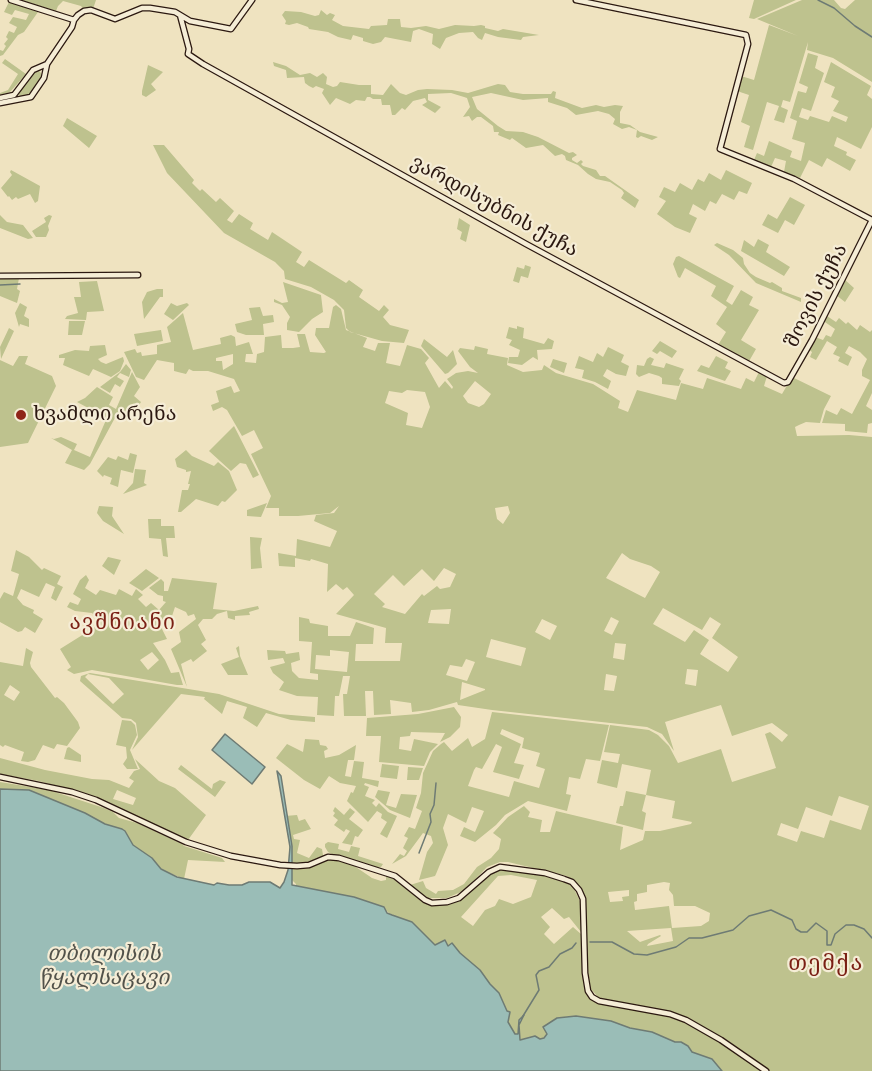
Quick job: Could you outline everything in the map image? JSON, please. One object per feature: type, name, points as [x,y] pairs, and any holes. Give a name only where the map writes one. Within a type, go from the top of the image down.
[{"type":"street","points":[[11,0],[74,20]]},
{"type":"street","points":[[0,98],[31,97],[44,78],[47,64],[78,15],[91,10],[113,19],[142,8],[177,14],[190,21],[231,29],[252,0]]},
{"type":"street","points":[[576,0],[747,35],[748,44],[720,148],[794,179],[872,220]]},
{"type":"street","name":"ვარდისუბნის ქუჩა","points":[[177,14],[189,50],[188,54],[485,221],[751,367],[786,383]]},
{"type":"street","points":[[0,104],[11,99],[33,70],[47,64]]},
{"type":"street","points":[[33,70],[43,72],[44,78]]},
{"type":"street","points":[[17,91],[18,96],[22,99]]},
{"type":"street","name":"შოვის ქუჩა","points":[[786,383],[812,340],[872,220]]},
{"type":"street","points":[[0,276],[138,275]]},
{"type":"street","points":[[0,777],[39,784],[96,800],[202,848],[247,860],[293,866],[309,865],[328,857],[339,858],[395,876],[432,903],[459,898],[489,872],[500,867],[545,873],[572,882],[583,898],[585,973],[588,991],[592,997],[599,1001],[670,1014],[686,1020],[722,1040],[766,1071]]},
{"type":"green space","points":[[21,0],[96,0],[93,9],[84,10],[81,6],[63,1],[56,11]]},
{"type":"green space","points":[[754,0],[796,0],[754,19],[749,18]]},
{"type":"green space","points":[[802,0],[834,0],[845,9],[855,0],[872,0],[872,82],[833,58],[807,50],[808,42],[790,102],[783,100],[781,107],[788,110],[784,123],[774,120],[779,106],[767,102],[753,150],[744,147],[750,126],[741,122],[749,95],[737,91],[741,76],[754,80],[769,25],[798,36],[757,19]]},
{"type":"green space","points":[[9,2],[38,12],[24,32],[18,35],[0,56],[0,50],[3,51],[6,46],[4,44],[8,39],[6,37],[9,31],[14,33],[17,27],[9,23],[13,17],[26,20],[29,14],[15,10],[12,15],[4,12]]},
{"type":"green space","points":[[321,10],[327,15],[330,13],[335,15],[332,20],[343,26],[369,29],[371,26],[387,25],[388,19],[400,19],[401,27],[426,26],[439,29],[455,25],[481,25],[498,31],[503,29],[539,35],[523,37],[521,40],[485,33],[482,40],[473,32],[459,33],[446,38],[440,49],[432,44],[433,34],[419,29],[413,31],[411,42],[385,37],[381,42],[373,44],[353,35],[351,40],[328,32],[309,29],[297,23],[285,24],[286,21],[282,15],[285,11],[315,16],[319,15]]},
{"type":"green space","points":[[808,53],[818,56],[815,68],[824,73],[811,111],[802,108],[799,117],[808,120],[810,116],[829,122],[832,116],[846,122],[848,117],[833,111],[839,101],[831,97],[835,87],[824,82],[831,62],[871,86],[867,95],[872,99],[872,127],[861,149],[837,137],[834,146],[847,152],[846,155],[856,160],[850,171],[827,158],[822,167],[809,160],[800,178],[784,172],[786,161],[775,158],[771,167],[754,160],[757,153],[764,156],[769,141],[792,151],[790,157],[801,161],[805,143],[792,139],[797,121],[790,118],[798,91],[806,93],[808,87],[799,83]]},
{"type":"green space","points":[[5,59],[26,74],[10,92],[0,95],[8,90],[18,74],[2,63]]},
{"type":"green space","points":[[273,62],[286,66],[300,75],[310,73],[317,77],[323,73],[327,77],[326,84],[333,87],[340,82],[371,85],[371,94],[383,95],[391,84],[400,93],[406,95],[427,89],[468,93],[498,84],[505,85],[510,92],[523,94],[551,94],[553,91],[556,92],[555,98],[582,108],[596,105],[623,106],[620,112],[620,123],[658,137],[652,140],[641,136],[638,138],[636,137],[637,130],[629,127],[622,129],[613,124],[615,119],[609,114],[598,111],[576,115],[567,108],[548,102],[548,98],[523,100],[491,93],[472,97],[477,109],[506,131],[523,132],[569,153],[573,152],[577,155],[572,160],[577,163],[581,160],[583,166],[596,170],[600,176],[605,176],[639,200],[635,208],[621,198],[624,193],[622,190],[610,182],[596,179],[578,165],[566,160],[562,154],[555,156],[543,145],[526,148],[512,138],[510,140],[498,135],[499,132],[494,132],[493,126],[481,117],[472,121],[469,116],[463,117],[470,107],[467,98],[451,93],[428,94],[428,100],[441,107],[435,113],[422,105],[427,102],[425,98],[413,101],[405,110],[402,108],[395,115],[392,115],[390,105],[382,105],[381,99],[370,97],[367,97],[365,101],[356,100],[350,104],[336,98],[330,105],[322,93],[324,89],[309,86],[305,83],[304,77],[287,78],[286,70],[274,66]]},
{"type":"green space","points":[[148,65],[163,72],[151,84],[156,90],[146,97],[142,95],[142,91]]},
{"type":"green space","points":[[39,71],[41,79],[30,95],[21,98],[18,93],[34,72]]},
{"type":"green space","points":[[67,118],[97,136],[89,148],[63,126]]},
{"type":"green space","points":[[153,145],[164,145],[194,180],[192,183],[200,191],[202,189],[216,202],[220,198],[234,211],[227,220],[232,223],[239,214],[253,223],[250,229],[268,240],[272,232],[302,252],[296,262],[304,267],[309,260],[346,283],[349,280],[363,290],[359,297],[379,311],[384,305],[389,310],[383,317],[390,325],[409,330],[404,343],[382,341],[350,332],[346,328],[344,310],[334,300],[311,287],[285,279],[284,271],[275,262],[224,233],[167,173]]},
{"type":"green space","points":[[11,170],[40,186],[38,201],[35,203],[30,194],[12,200],[8,197],[1,188],[12,175]]},
{"type":"green space","points":[[726,170],[752,183],[747,194],[739,191],[734,200],[722,194],[716,204],[710,201],[705,211],[693,204],[689,214],[697,218],[690,233],[675,227],[657,214],[666,201],[659,197],[664,187],[675,192],[680,183],[692,190],[698,179],[704,182],[709,173],[721,180]]},
{"type":"green space","points":[[790,197],[805,205],[794,225],[785,220],[778,233],[762,225],[768,214],[777,219]]},
{"type":"green space","points":[[0,215],[7,222],[23,225],[33,238],[28,239],[0,228]]},
{"type":"green space","points":[[52,216],[46,237],[36,237],[32,231],[46,222],[44,218]]},
{"type":"green space","points":[[459,218],[470,225],[466,242],[460,239],[462,232],[457,229]]},
{"type":"green space","points":[[758,239],[769,245],[766,252],[790,267],[784,276],[741,251],[744,240],[754,247]]},
{"type":"green space","points":[[717,243],[733,250],[743,258],[750,273],[772,282],[782,288],[782,291],[801,298],[801,302],[756,283],[729,255],[714,245]]},
{"type":"green space","points":[[679,256],[734,286],[726,301],[732,305],[741,290],[753,297],[749,305],[759,310],[741,340],[756,349],[748,363],[718,345],[726,332],[716,324],[727,307],[711,296],[716,286],[685,268],[680,278],[678,277],[673,264]]},
{"type":"green space","points":[[525,265],[531,267],[528,278],[521,276],[519,283],[513,281],[517,267],[524,269]]},
{"type":"green space","points":[[19,278],[17,289],[20,291],[17,303],[0,296],[0,279]]},
{"type":"green space","points":[[844,279],[854,288],[845,302],[836,295]]},
{"type":"green space","points":[[97,281],[104,311],[87,312],[86,320],[65,319],[67,316],[78,313],[74,297],[81,297],[79,282]]},
{"type":"green space","points":[[283,282],[321,295],[323,312],[299,332],[287,330],[290,317],[282,305],[274,302],[274,299],[282,303],[288,302]]},
{"type":"green space","points":[[163,289],[163,297],[160,297],[144,319],[142,302],[147,292]]},
{"type":"green space","points":[[20,303],[27,307],[24,316],[29,319],[29,327],[20,324],[19,327],[15,313]]},
{"type":"green space","points":[[171,303],[177,306],[187,303],[189,305],[173,320],[164,314]]},
{"type":"green space","points":[[336,305],[341,309],[346,330],[367,338],[363,347],[375,351],[378,343],[390,343],[386,363],[400,366],[407,345],[421,349],[429,358],[425,363],[439,388],[445,381],[452,389],[447,379],[456,373],[468,371],[478,373],[470,367],[458,351],[460,348],[474,350],[475,346],[488,349],[487,354],[508,358],[507,365],[523,372],[542,370],[544,365],[556,373],[593,384],[620,401],[618,408],[628,412],[637,390],[676,400],[681,383],[703,389],[707,378],[741,389],[746,378],[754,382],[759,372],[767,376],[764,386],[782,394],[792,377],[831,396],[820,423],[806,422],[795,427],[797,436],[872,437],[872,1071],[769,1071],[727,1040],[687,1017],[599,998],[588,982],[585,907],[573,881],[567,876],[500,862],[487,867],[465,890],[447,898],[427,898],[410,885],[423,881],[426,888],[436,894],[438,891],[453,890],[464,884],[477,867],[491,858],[499,849],[501,839],[493,833],[508,817],[524,806],[530,812],[528,817],[542,820],[540,832],[550,832],[556,811],[623,827],[620,850],[643,840],[645,831],[660,831],[691,824],[692,822],[672,818],[675,801],[646,795],[651,770],[622,764],[617,788],[597,783],[602,760],[618,763],[620,754],[604,752],[610,725],[649,730],[658,735],[669,746],[678,763],[721,749],[732,782],[776,768],[765,734],[770,732],[782,742],[788,735],[772,723],[732,736],[721,705],[665,722],[674,751],[662,734],[647,727],[492,710],[458,705],[457,702],[412,712],[411,703],[390,700],[391,714],[374,715],[373,691],[365,691],[366,716],[344,716],[343,694],[347,694],[350,676],[343,676],[339,696],[335,696],[334,716],[317,715],[318,697],[297,696],[279,690],[284,682],[273,673],[270,667],[285,663],[283,658],[268,660],[267,650],[285,651],[286,654],[299,652],[300,660],[291,663],[292,671],[299,678],[318,680],[318,674],[310,673],[312,642],[299,641],[299,617],[309,619],[310,623],[328,626],[328,636],[350,636],[356,622],[374,628],[373,644],[356,644],[355,661],[400,661],[402,643],[385,643],[386,628],[336,614],[354,595],[347,587],[343,590],[336,584],[327,592],[328,564],[311,559],[310,561],[295,558],[295,567],[279,566],[278,553],[296,556],[297,539],[330,547],[337,531],[314,521],[316,515],[334,513],[339,506],[330,513],[298,516],[279,516],[279,508],[266,508],[271,496],[251,454],[263,448],[254,430],[242,436],[227,410],[222,407],[213,411],[211,405],[219,402],[216,391],[231,386],[234,393],[240,391],[234,379],[208,371],[189,369],[186,374],[174,371],[174,363],[157,360],[144,380],[136,377],[124,352],[135,349],[137,353],[141,352],[142,356],[157,354],[157,345],[171,342],[167,327],[183,313],[193,350],[221,344],[220,338],[231,335],[235,337],[236,346],[249,342],[253,354],[246,354],[245,362],[256,363],[257,354],[264,352],[265,337],[281,335],[282,348],[293,348],[300,347],[297,334],[305,334],[310,352],[324,353],[326,352],[315,335],[316,328],[329,328],[333,307]],"holes":[[[233,354],[233,364],[223,370],[222,361],[216,361],[216,358]],[[475,381],[491,394],[479,407],[468,403],[463,396]],[[407,390],[425,392],[430,407],[422,428],[406,425],[408,413],[385,403],[389,391],[402,393]],[[508,506],[510,513],[503,524],[497,519],[495,508]],[[622,553],[660,572],[645,598],[606,578]],[[444,568],[456,574],[450,587],[440,589],[437,586],[424,596],[422,594],[405,614],[382,607],[385,604],[374,594],[393,575],[404,586],[422,569],[434,581]],[[663,608],[702,630],[710,617],[721,624],[712,638],[738,657],[728,672],[700,654],[709,640],[694,630],[685,642],[653,624]],[[451,609],[449,624],[428,623],[431,610]],[[611,617],[619,621],[612,635],[604,631]],[[542,619],[557,626],[550,640],[535,632]],[[491,639],[526,648],[521,666],[486,657]],[[615,643],[626,644],[624,660],[613,658]],[[330,650],[349,652],[347,672],[315,669],[316,655],[330,656]],[[466,659],[475,662],[467,681],[446,675],[450,665],[462,667]],[[687,669],[698,670],[696,686],[685,684]],[[606,674],[617,676],[614,691],[604,690]],[[462,682],[485,690],[460,700]],[[839,796],[869,806],[861,830],[830,820],[824,838],[801,831],[797,842],[777,835],[781,823],[798,829],[806,807],[832,816]],[[670,883],[669,890],[673,895],[674,906],[695,906],[710,913],[709,921],[701,926],[672,928],[669,906],[635,910],[634,902],[637,901],[637,894],[647,892],[647,885]],[[629,890],[629,896],[622,897],[623,901],[610,902],[608,892]],[[671,928],[673,941],[647,946],[661,936],[640,942],[627,931]]]},
{"type":"green space","points":[[260,307],[263,316],[273,315],[274,322],[263,324],[264,335],[246,335],[237,332],[235,324],[252,320],[249,308]]},
{"type":"green space","points":[[826,313],[836,322],[839,318],[857,330],[860,325],[870,332],[872,330],[872,393],[866,406],[872,410],[872,423],[868,424],[867,433],[845,431],[845,424],[822,423],[826,410],[837,415],[841,408],[852,414],[870,380],[862,376],[867,359],[849,346],[845,353],[852,357],[848,366],[838,361],[840,357],[833,354],[837,347],[827,341],[816,360],[810,357],[812,352],[808,349],[815,337],[823,340],[826,335],[831,337],[835,329],[822,320]]},
{"type":"green space","points":[[69,321],[85,321],[82,335],[68,335]]},
{"type":"green space","points":[[517,326],[524,328],[523,338],[544,344],[548,338],[554,341],[552,349],[537,350],[538,360],[533,357],[522,365],[508,363],[509,357],[518,357],[520,350],[509,345],[512,340],[506,338],[509,327],[517,329]]},
{"type":"green space","points":[[9,328],[14,331],[1,359],[0,347]]},
{"type":"green space","points":[[161,330],[163,341],[137,346],[134,334]]},
{"type":"green space","points":[[424,339],[447,357],[453,350],[457,364],[448,373],[445,374],[421,346]]},
{"type":"green space","points":[[660,341],[677,351],[672,358],[660,351],[657,354],[652,351]]},
{"type":"green space","points":[[105,345],[107,355],[98,359],[101,362],[106,364],[123,357],[124,361],[120,371],[111,377],[93,369],[89,376],[63,365],[65,358],[59,358],[59,355],[75,350],[89,351],[90,346]]},
{"type":"green space","points":[[608,347],[624,355],[621,362],[629,366],[626,376],[607,369],[603,376],[611,381],[608,389],[582,378],[584,370],[575,368],[579,356],[593,362],[597,353],[603,357]]},
{"type":"green space","name":"ხვამლი არენა","points":[[19,356],[28,356],[25,364],[52,376],[56,386],[28,443],[0,447],[0,360],[13,366]]},
{"type":"green space","points":[[716,356],[728,362],[725,368],[731,371],[725,381],[697,371],[701,365],[709,368]]},
{"type":"green space","points":[[650,357],[654,359],[651,365],[664,368],[666,363],[684,369],[679,379],[681,381],[679,386],[662,384],[662,378],[649,373],[639,377],[636,374],[637,365],[644,366]]},
{"type":"green space","points":[[553,359],[567,363],[564,373],[550,367]]},
{"type":"green space","points":[[126,364],[131,370],[129,377],[120,373],[117,377],[124,381],[120,387],[115,384],[110,393],[100,387],[120,372]]},
{"type":"green space","points":[[132,372],[140,387],[134,396],[141,402],[131,418],[117,414],[90,464],[84,470],[65,463],[72,450],[51,438],[61,437],[77,444],[74,450],[90,457],[106,420],[77,402],[97,387],[113,397],[109,405],[116,409]]},
{"type":"green space","points":[[234,426],[259,475],[253,478],[246,464],[240,463],[231,471],[209,451]]},
{"type":"green space","points":[[186,450],[192,456],[214,466],[218,462],[229,471],[237,490],[225,502],[222,501],[218,506],[196,499],[178,512],[182,490],[188,490],[190,484],[188,484],[191,471],[186,472],[177,467],[175,459]]},
{"type":"green space","points":[[130,453],[137,455],[133,473],[121,470],[118,487],[110,484],[112,478],[104,475],[103,477],[97,471],[108,457],[116,460],[118,456],[128,460]]},
{"type":"green space","points":[[135,469],[146,470],[144,483],[147,485],[123,494],[133,483]]},
{"type":"green space","points":[[267,503],[261,517],[247,516],[247,510]]},
{"type":"green space","points":[[99,506],[113,507],[112,516],[124,534],[103,521],[97,513]]},
{"type":"green space","points":[[148,519],[161,519],[161,526],[174,526],[175,538],[166,538],[168,557],[163,556],[161,539],[149,538]]},
{"type":"green space","points":[[250,537],[262,538],[260,548],[262,568],[251,569]]},
{"type":"green space","points":[[16,550],[29,557],[42,570],[44,568],[61,576],[57,584],[63,587],[56,601],[51,598],[55,587],[46,583],[39,597],[21,589],[17,598],[43,619],[35,633],[25,627],[18,632],[0,622],[0,599],[4,592],[13,596],[19,574],[11,571]]},
{"type":"green space","points":[[108,557],[121,560],[114,575],[102,566]]},
{"type":"green space","points":[[146,569],[159,578],[142,591],[129,583]]},
{"type":"green space","points":[[86,575],[89,580],[85,588],[96,595],[100,590],[116,595],[119,589],[132,596],[136,589],[143,595],[138,599],[146,607],[151,603],[159,610],[166,602],[163,601],[163,596],[149,588],[161,579],[164,582],[164,591],[168,591],[172,578],[217,583],[213,609],[234,611],[258,606],[259,609],[249,612],[250,615],[235,616],[235,620],[228,618],[227,611],[217,614],[212,619],[203,619],[198,625],[206,640],[201,644],[207,651],[193,662],[191,659],[181,664],[187,687],[171,649],[181,642],[179,632],[196,619],[194,614],[188,616],[186,612],[175,607],[171,619],[160,625],[167,639],[153,643],[171,673],[179,672],[183,685],[92,670],[74,674],[67,670],[71,667],[60,649],[100,624],[92,613],[75,611],[67,607],[70,602],[78,605],[81,599],[73,594],[80,580]],"holes":[[[152,652],[159,660],[148,670],[140,660]]]},
{"type":"green space","points":[[239,646],[240,656],[248,675],[228,675],[221,664],[239,657],[236,648]]},
{"type":"green space","points":[[26,648],[33,652],[31,667],[55,698],[57,697],[64,703],[80,728],[67,746],[57,744],[54,749],[43,745],[35,760],[28,762],[21,761],[24,752],[0,745],[0,662],[23,666]],"holes":[[[10,685],[20,692],[14,701],[4,695]]]},
{"type":"green space","points":[[90,673],[219,694],[279,714],[315,717],[315,722],[291,720],[266,713],[257,727],[243,718],[247,707],[227,701],[222,714],[204,699],[205,697],[181,694],[132,750],[138,737],[136,723],[131,719],[122,718],[80,681],[81,676]],"holes":[[[88,674],[109,678],[124,694],[113,704],[85,677]]]},
{"type":"green space","points":[[454,707],[461,717],[460,727],[450,737],[440,742],[445,733],[411,732],[410,736],[400,737],[399,749],[411,751],[414,739],[438,744],[430,752],[424,766],[379,762],[381,736],[366,736],[367,718],[418,714]]},
{"type":"green space","points":[[492,712],[609,725],[600,761],[586,759],[580,779],[569,777],[566,794],[571,795],[567,811],[528,801],[505,815],[475,842],[460,836],[464,827],[475,832],[484,811],[472,807],[466,823],[448,814],[443,828],[448,845],[435,876],[419,880],[427,852],[433,843],[431,836],[423,833],[406,856],[392,864],[400,854],[404,856],[407,851],[403,848],[408,838],[404,836],[409,827],[415,829],[422,811],[416,808],[421,793],[423,773],[433,751],[444,742],[452,751],[468,738],[472,747],[485,739]],"holes":[[[502,729],[524,738],[522,748],[540,753],[536,766],[545,769],[539,788],[514,781],[509,797],[468,786],[474,770],[476,767],[482,769],[496,744],[502,747],[493,772],[519,779],[524,765],[514,763],[521,744],[500,734]]]},
{"type":"green space","points":[[122,720],[131,721],[135,725],[137,735],[130,750],[138,769],[127,769],[123,764],[127,758],[126,747],[116,745]]},
{"type":"green space","points":[[305,739],[319,740],[320,745],[326,746],[328,749],[324,751],[325,758],[339,755],[356,745],[354,760],[348,760],[345,776],[351,777],[354,761],[364,762],[362,778],[379,781],[378,787],[365,783],[364,785],[369,787],[365,796],[375,800],[372,803],[376,807],[379,803],[388,812],[397,816],[387,838],[380,834],[387,822],[381,818],[382,814],[377,811],[368,822],[347,801],[356,786],[340,783],[329,776],[320,789],[304,780],[276,758],[287,744],[303,752]]},
{"type":"green space","points":[[69,747],[81,755],[81,762],[64,759]]},
{"type":"green space","points":[[0,758],[45,770],[109,780],[129,788],[134,781],[129,778],[134,771],[140,769],[135,759],[159,781],[175,788],[206,815],[188,840],[95,797],[39,781],[0,774]],"holes":[[[117,790],[136,798],[133,805],[113,799]]]},
{"type":"green space","points":[[382,764],[399,766],[397,779],[380,777]]},
{"type":"green space","points":[[181,765],[212,789],[213,784],[220,780],[226,782],[215,797],[178,769]]},
{"type":"green space","points":[[408,767],[423,768],[419,780],[407,780]]},
{"type":"green space","points":[[0,782],[49,790],[104,808],[119,818],[137,823],[184,846],[222,858],[225,862],[188,860],[184,879],[170,873],[160,875],[152,858],[133,845],[122,829],[107,827],[29,790],[0,791]]},
{"type":"green space","points":[[378,790],[390,792],[386,805],[396,808],[401,794],[417,795],[410,818],[390,810],[375,797]]},
{"type":"green space","points":[[626,791],[646,795],[642,811],[646,813],[643,830],[616,823]]},
{"type":"green space","points":[[335,807],[344,815],[350,808],[355,812],[349,819],[363,830],[358,837],[355,836],[352,845],[342,843],[350,831],[346,829],[344,832],[334,825],[338,820],[333,816]]},
{"type":"green space","points":[[297,815],[299,821],[305,819],[311,829],[293,835],[294,839],[300,840],[297,853],[309,858],[317,847],[322,849],[323,855],[304,865],[289,864],[289,842],[285,816]]},
{"type":"green space","points":[[328,842],[339,844],[338,849],[349,852],[351,846],[360,848],[358,856],[383,864],[381,867],[373,868],[336,856],[328,852],[325,847]]},
{"type":"green space","points":[[334,859],[350,863],[372,878],[381,881],[386,880],[386,874],[429,903],[457,900],[466,896],[492,871],[505,868],[554,876],[564,880],[573,887],[582,905],[581,932],[569,917],[564,919],[552,908],[541,917],[550,927],[544,934],[554,944],[573,927],[582,935],[584,981],[596,1002],[659,1014],[686,1022],[721,1041],[763,1071],[717,1071],[703,1056],[692,1052],[681,1042],[675,1043],[652,1032],[630,1028],[611,1021],[576,1016],[565,1017],[554,1027],[533,1056],[392,915],[381,907],[354,897],[296,886],[291,879],[291,869],[304,868]],"holes":[[[511,875],[537,880],[531,897],[513,904],[499,899],[495,906],[485,910],[473,926],[461,917],[498,876]]]},
{"type":"water","points":[[225,734],[265,767],[252,784],[212,750]]},
{"type":"water","name":"თბილისის წყალსაცავი","points":[[277,771],[281,776],[292,846],[292,885],[354,897],[384,907],[387,913],[412,922],[435,945],[445,940],[448,946],[452,943],[480,970],[499,993],[507,1011],[510,1012],[508,1022],[515,1034],[518,1034],[519,1020],[524,1015],[519,1025],[520,1040],[535,1036],[540,1039],[544,1038],[547,1034],[543,1027],[557,1018],[576,1016],[611,1021],[681,1042],[692,1052],[712,1059],[722,1071],[0,1071],[0,789],[29,790],[85,813],[105,824],[122,829],[133,845],[152,858],[161,869],[177,877],[214,885],[217,883],[242,885],[249,882],[270,882],[280,888],[288,870],[290,847]]},
{"type":"waterway","points":[[818,0],[834,8],[872,37]]},
{"type":"waterway","points":[[0,285],[20,284]]},
{"type":"waterway","points":[[419,853],[431,822],[430,814],[434,805],[436,783]]},
{"type":"waterway","points":[[590,942],[612,942],[634,954],[647,955],[676,947],[689,938],[702,938],[733,930],[749,916],[771,910],[792,920],[796,929],[801,932],[807,932],[816,923],[827,931],[827,945],[831,945],[835,934],[846,925],[864,929],[872,938]]},
{"type":"waterway","points":[[523,1016],[539,990],[536,975],[539,971],[549,967],[560,954],[572,948],[576,943]]},
{"type":"place","name":"ხვამლი არენა","points":[[21,415]]},
{"type":"district","name":"ავშნიანი","points":[[123,624]]},
{"type":"district","name":"თემქა","points":[[826,965]]}]
